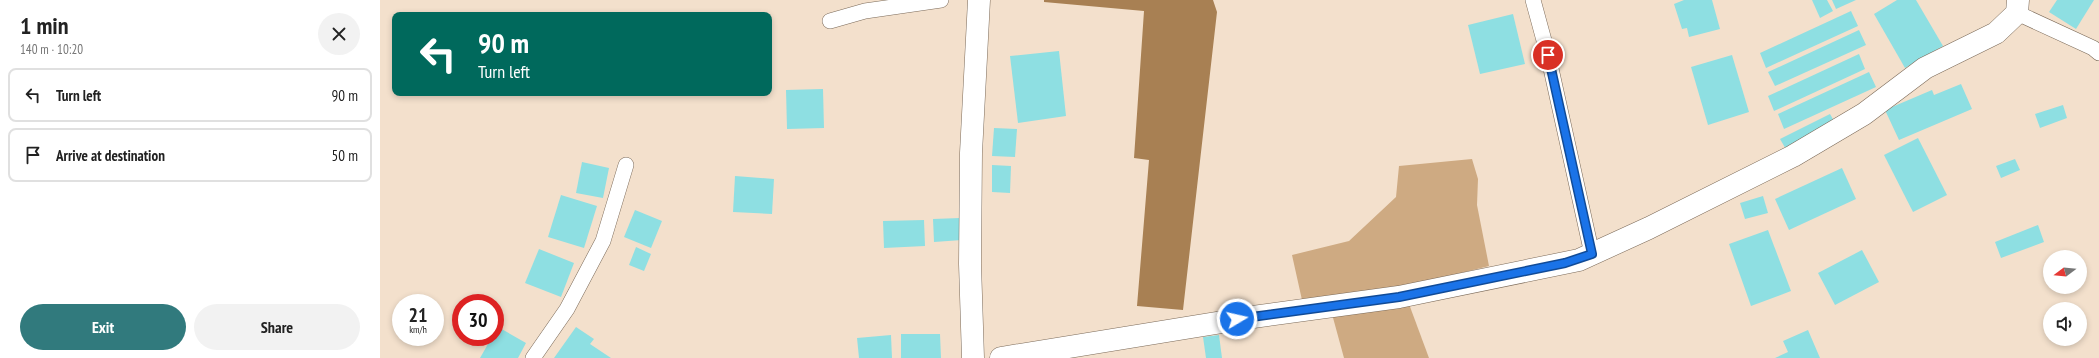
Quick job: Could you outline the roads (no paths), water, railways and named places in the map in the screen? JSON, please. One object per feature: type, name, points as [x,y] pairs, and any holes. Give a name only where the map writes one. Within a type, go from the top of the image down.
[{"type":"street","points":[[973,358],[970,264],[971,153],[979,0]]},
{"type":"street","points":[[1002,358],[1253,317],[1399,297],[1565,263],[1592,254],[1649,228],[1793,156],[1864,114],[1925,68],[1996,33],[2018,7]]},
{"type":"lane","points":[[830,21],[865,11],[941,0]]},
{"type":"lane","points":[[1533,0],[1548,55],[1592,254]]},
{"type":"lane","points":[[2018,7],[2093,48],[2099,53]]},
{"type":"lane","points":[[533,358],[567,309],[603,240],[626,165]]}]
